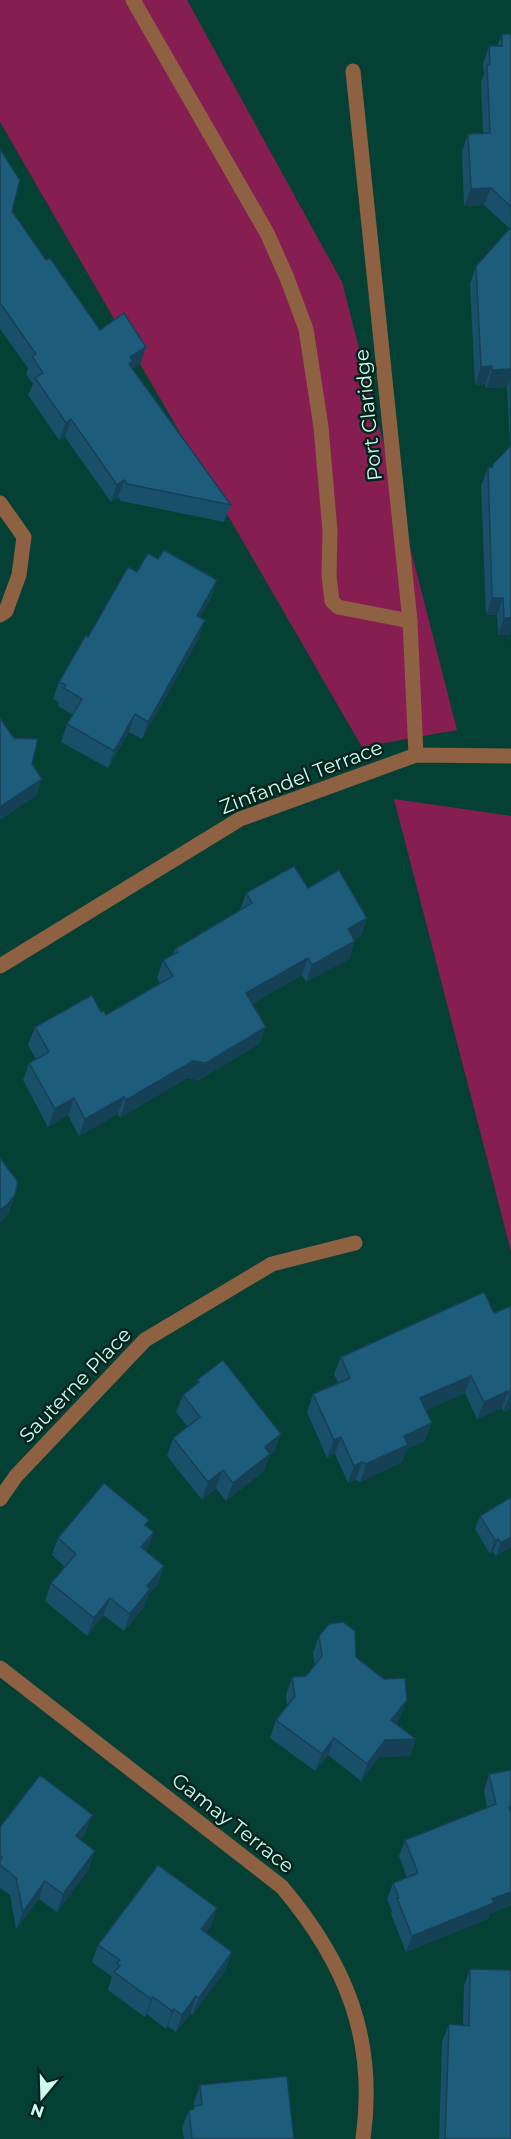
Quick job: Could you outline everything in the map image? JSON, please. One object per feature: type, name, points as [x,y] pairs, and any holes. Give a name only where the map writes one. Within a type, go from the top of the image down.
[{"type":"street","points":[[133,0],[267,233],[306,329],[321,427],[330,531],[329,576],[332,601],[338,607],[410,621]]},
{"type":"street","name":"Port Claridge","points":[[353,71],[410,621],[416,756]]},
{"type":"street","points":[[0,503],[24,537],[19,574],[6,611],[0,615]]},
{"type":"street","name":"Zinfandel Terrace","points":[[0,966],[240,819],[416,756],[511,756]]},
{"type":"street","name":"Sauterne Place","points":[[0,1499],[16,1476],[145,1340],[272,1264],[355,1243]]},
{"type":"street","name":"Gamay Terrace","points":[[0,1668],[282,1887],[307,1916],[344,1982],[356,2017],[364,2055],[367,2096],[363,2139]]},
{"type":"shaded area","points":[[0,0],[187,0],[342,282],[457,730],[362,747],[0,122]]},
{"type":"shaded area","points":[[394,799],[511,816],[511,1251]]},
{"type":"building","points":[[502,34],[511,34],[511,207],[491,188],[471,189],[468,134],[490,133],[487,64],[490,65],[489,46],[502,46]]},
{"type":"building","points":[[0,149],[20,180],[12,211],[46,260],[50,258],[100,330],[124,313],[146,347],[130,357],[133,361],[129,364],[231,505],[127,484],[124,480],[117,485],[71,419],[66,423],[35,378],[43,373],[32,356],[36,354],[0,303]]},
{"type":"building","points":[[511,227],[511,369],[492,370],[492,366],[481,367],[476,266]]},
{"type":"building","points":[[511,445],[511,618],[504,618],[503,598],[492,598],[488,468],[493,467],[493,464]]},
{"type":"building","points":[[164,550],[217,580],[197,616],[205,620],[148,722],[135,714],[114,751],[67,724],[82,699],[64,688],[66,685],[59,682],[128,567],[137,572],[148,553],[158,559]]},
{"type":"building","points":[[0,718],[14,738],[38,739],[32,764],[42,779],[0,807]]},
{"type":"building","points":[[294,866],[308,888],[339,870],[367,918],[348,929],[355,941],[312,965],[308,958],[246,993],[266,1027],[206,1063],[193,1061],[126,1100],[124,1097],[85,1119],[74,1098],[55,1109],[29,1063],[49,1052],[35,1027],[92,995],[101,1012],[104,1011],[106,1015],[173,976],[163,960],[178,952],[175,949],[252,903],[246,893]]},
{"type":"building","points":[[0,1158],[18,1182],[15,1195],[0,1210]]},
{"type":"building","points":[[484,1292],[494,1313],[511,1306],[511,1395],[508,1391],[484,1402],[471,1376],[420,1398],[432,1423],[404,1436],[408,1445],[366,1464],[362,1462],[354,1466],[341,1437],[334,1440],[313,1394],[350,1378],[341,1357]]},
{"type":"building","points":[[223,1360],[281,1434],[265,1447],[270,1454],[233,1483],[223,1470],[208,1482],[173,1438],[200,1417],[183,1395],[199,1382],[197,1380]]},
{"type":"building","points":[[104,1483],[149,1520],[145,1525],[154,1532],[141,1547],[164,1566],[147,1586],[150,1589],[130,1614],[110,1598],[94,1618],[51,1583],[76,1554],[58,1538]]},
{"type":"building","points":[[511,1497],[511,1537],[501,1543],[498,1539],[495,1540],[480,1516]]},
{"type":"building","points":[[343,1622],[355,1631],[356,1657],[384,1679],[405,1678],[407,1700],[391,1720],[416,1739],[385,1740],[367,1764],[334,1738],[322,1754],[276,1720],[295,1696],[292,1677],[306,1676],[322,1656],[319,1636],[329,1624]]},
{"type":"building","points":[[511,1770],[511,1807],[509,1807],[511,1813],[511,1892],[492,1899],[494,1903],[412,1936],[393,1883],[418,1873],[405,1840],[496,1804],[489,1774]]},
{"type":"building","points":[[40,1775],[93,1815],[76,1836],[95,1851],[63,1894],[45,1881],[23,1912],[16,1878],[0,1865],[2,1857],[0,1855],[0,1827]]},
{"type":"building","points":[[158,1865],[217,1908],[201,1929],[232,1952],[199,1998],[196,1996],[182,2015],[174,2009],[172,2011],[153,1997],[151,1999],[114,1972],[120,1966],[117,1963],[120,1960],[98,1945]]},
{"type":"building","points":[[470,1969],[511,1970],[511,2139],[445,2139],[449,2024],[469,2026]]},
{"type":"building","points":[[287,2076],[294,2139],[192,2139],[189,2110],[194,2109],[194,2106],[202,2105],[200,2085]]}]
